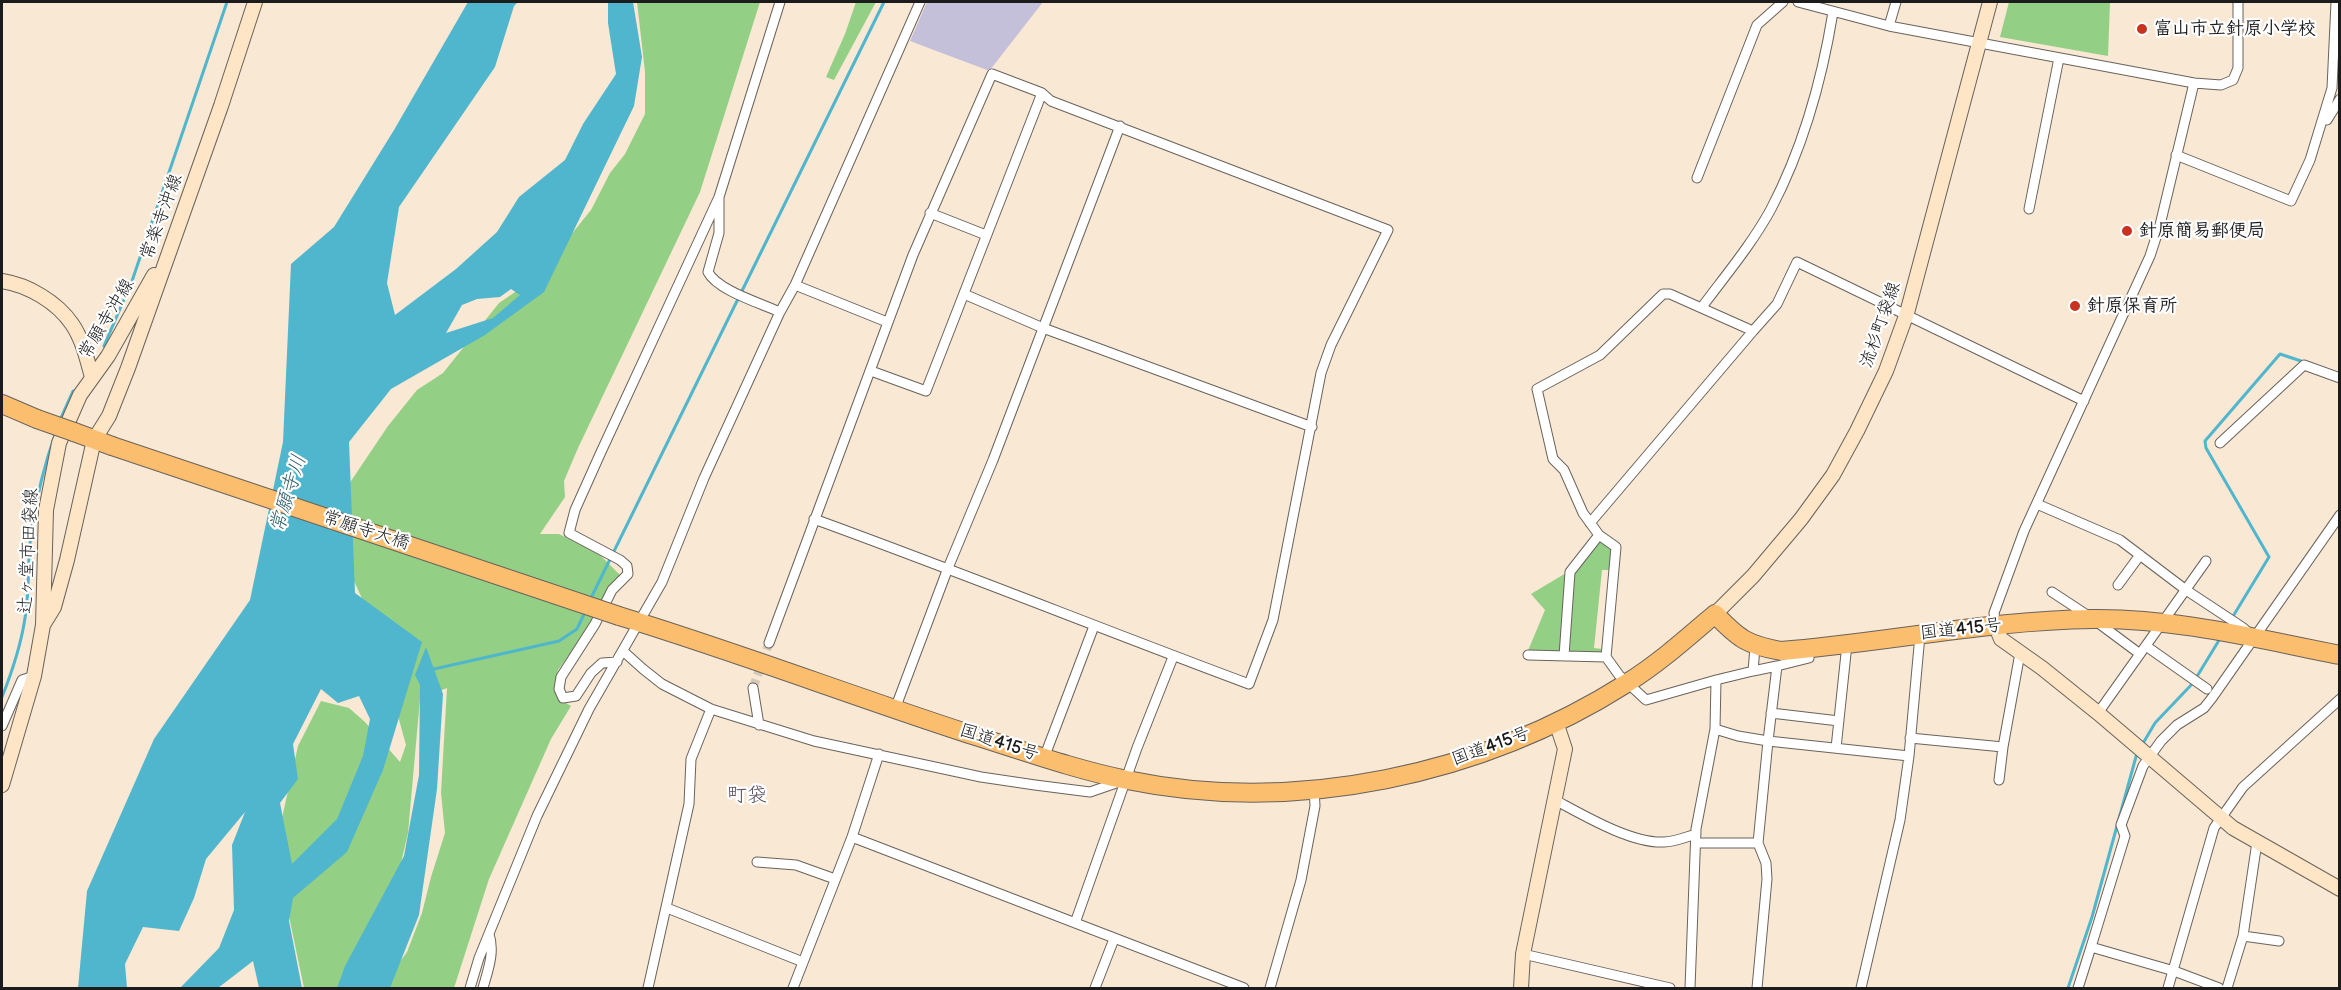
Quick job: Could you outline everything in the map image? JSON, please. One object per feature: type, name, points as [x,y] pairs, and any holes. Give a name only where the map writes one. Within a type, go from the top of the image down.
[{"type":"highway","points":[[2,404],[94,440]]},
{"type":"highway","name":"常願寺大橋","points":[[94,440],[619,616]]},
{"type":"highway","name":"国道415号","points":[[619,616],[1044,758],[1126,780],[1176,788],[1237,792],[1314,789],[1385,780],[1456,762],[1514,741],[1556,722],[1628,682],[1669,653],[1715,614],[1737,636],[1755,647],[1781,651],[1996,627],[2093,619],[2162,622],[2340,655]]},
{"type":"main road","name":"常楽寺沖線","points":[[94,440],[109,416],[124,378],[221,106],[255,2]]},
{"type":"main road","name":"流杉町袋線","points":[[1715,614],[1753,576],[1833,475],[1886,371],[1907,314],[1990,2]]},
{"type":"main road","name":"常願寺沖線","points":[[92,377],[108,356],[170,247]]},
{"type":"main road","points":[[2,281],[29,289],[62,313],[72,324],[80,339],[92,377]]},
{"type":"main road","name":"辻ヶ堂市田袋線","points":[[2,785],[34,676],[43,625],[46,510],[52,473],[59,443],[68,419],[80,394],[92,377]]},
{"type":"main road","name":"辻ヶ堂市田袋線","points":[[43,625],[54,607],[80,511],[87,466],[94,440]]},
{"type":"main road","points":[[1996,627],[2001,639],[2042,668],[2098,713],[2233,828],[2340,889]]},
{"type":"main road","points":[[1521,988],[1523,954],[1565,749],[1556,722]]},
{"type":"street","points":[[617,662],[602,663],[591,673],[576,696],[563,698],[559,690],[561,677],[595,624],[612,590],[628,574],[627,566],[620,560],[569,533],[575,510],[719,197],[780,2]]},
{"type":"street","points":[[470,988],[489,934],[537,816],[589,709],[662,582],[704,478],[780,312],[795,285],[920,2]]},
{"type":"street","points":[[1697,178],[1757,25],[1783,2]]},
{"type":"street","points":[[1798,2],[1889,26],[2194,83],[2221,85],[2233,80],[2238,68],[2238,2]]},
{"type":"street","points":[[1889,26],[1896,2]]},
{"type":"street","points":[[2176,155],[2291,201],[2323,123],[2332,88],[2336,2]]},
{"type":"street","points":[[1702,308],[1771,209],[1813,106],[1824,65],[1833,12]]},
{"type":"street","points":[[2029,209],[2059,58]]},
{"type":"street","points":[[769,643],[814,519],[871,371],[887,322],[930,213],[992,74],[1042,93],[1052,101],[1388,230],[1331,345],[1321,373],[1273,620],[1250,684],[1173,657],[948,568],[814,519]]},
{"type":"street","points":[[1996,627],[1994,613],[1999,598],[2037,504],[2151,256],[2194,83]]},
{"type":"street","points":[[871,371],[926,391],[1042,93]]},
{"type":"street","points":[[2323,123],[2330,117],[2340,99]]},
{"type":"street","points":[[895,709],[1120,126]]},
{"type":"street","points":[[719,197],[719,233],[708,272],[712,279],[732,291],[780,312]]},
{"type":"street","points":[[930,213],[986,235]]},
{"type":"street","points":[[1590,524],[1777,304],[1797,262],[2084,400]]},
{"type":"street","points":[[795,285],[887,322]]},
{"type":"street","points":[[964,294],[1043,328],[1312,427]]},
{"type":"street","points":[[1753,331],[1670,294],[1663,294],[1600,355],[1537,389],[1553,459],[1564,470],[1582,513],[1599,535],[1616,547],[1606,657],[1619,675],[1646,700],[1753,670],[1809,658],[1809,649]]},
{"type":"street","points":[[2220,443],[2304,365],[2340,378]]},
{"type":"street","points":[[2037,504],[2120,540],[2186,590],[2242,627],[2253,638]]},
{"type":"street","points":[[2078,988],[2125,836],[2121,825],[2143,766],[2161,741],[2177,725],[2204,708],[2340,515]]},
{"type":"street","points":[[1564,656],[1570,572],[1599,535]]},
{"type":"street","points":[[2118,585],[2140,555]]},
{"type":"street","points":[[2098,713],[2206,561]]},
{"type":"street","points":[[2052,592],[2207,689]]},
{"type":"street","points":[[1044,758],[1094,626]]},
{"type":"street","points":[[1861,988],[1900,820],[1909,756],[1920,635]]},
{"type":"street","points":[[1836,748],[1847,644]]},
{"type":"street","points":[[1753,670],[1755,647]]},
{"type":"street","points":[[623,651],[662,684],[711,709],[814,741],[981,777],[1090,792],[1126,780]]},
{"type":"street","points":[[1999,780],[2002,747],[2020,653]]},
{"type":"street","points":[[1528,655],[1606,657]]},
{"type":"street","points":[[1075,923],[1173,657]]},
{"type":"street","points":[[1756,988],[1767,879],[1766,863],[1758,843],[1777,666]]},
{"type":"street","points":[[2,726],[22,680],[34,676]]},
{"type":"street","points":[[1690,988],[1696,839],[1715,729],[1716,680]]},
{"type":"street","points":[[753,688],[759,725]]},
{"type":"street","points":[[2168,988],[2214,828],[2220,817],[2243,787],[2340,699]]},
{"type":"street","points":[[648,988],[689,804],[691,759],[711,709]]},
{"type":"street","points":[[1772,713],[1839,721]]},
{"type":"street","points":[[1715,729],[1737,736],[1768,741],[1909,756]]},
{"type":"street","points":[[1910,738],[2002,747]]},
{"type":"street","points":[[793,988],[852,837],[879,754]]},
{"type":"street","points":[[1270,988],[1301,880],[1315,806],[1314,789]]},
{"type":"street","points":[[1555,801],[1616,831],[1651,841],[1696,839],[1758,843]]},
{"type":"street","points":[[852,837],[1244,988]]},
{"type":"street","points":[[2227,988],[2243,936],[2257,842]]},
{"type":"street","points":[[757,862],[795,865],[835,879]]},
{"type":"street","points":[[667,908],[803,962]]},
{"type":"street","points":[[483,988],[491,956],[492,943],[489,934]]},
{"type":"street","points":[[2243,936],[2279,941]]},
{"type":"street","points":[[1095,988],[1114,939]]},
{"type":"street","points":[[2091,947],[2174,971],[2219,988]]},
{"type":"street","points":[[1523,954],[1670,988]]},
{"type":"shaded area","points":[[927,2],[1043,2],[990,70],[987,70],[910,41]]},
{"type":"green space","points":[[637,2],[760,2],[700,192],[578,448],[564,481],[565,497],[540,534],[559,534],[599,554],[621,576],[593,622],[558,670],[554,686],[558,698],[571,706],[551,739],[489,879],[454,988],[381,988],[407,952],[422,913],[445,833],[441,793],[447,688],[420,699],[408,833],[396,884],[342,988],[304,988],[282,883],[282,818],[298,746],[321,701],[349,708],[365,722],[400,762],[406,745],[371,618],[348,568],[345,490],[388,426],[417,390],[443,373],[499,303],[537,277],[591,210],[610,173],[625,154],[645,114],[645,72]]},
{"type":"green space","points":[[856,2],[876,2],[834,80],[826,77]]},
{"type":"green space","points":[[2009,2],[2110,2],[2108,56],[2000,37]]},
{"type":"green space","points":[[1600,541],[1613,550],[1611,570],[1602,570],[1594,648],[1602,649],[1601,656],[1527,653],[1545,610],[1531,594],[1566,573],[1573,573]]},
{"type":"water","name":"常願寺川","points":[[468,2],[518,2],[514,6],[495,67],[399,207],[387,283],[395,315],[456,269],[497,232],[519,197],[565,160],[583,124],[616,74],[608,23],[608,2],[633,2],[642,57],[634,106],[544,292],[485,335],[391,389],[349,442],[355,593],[422,642],[383,770],[347,852],[293,898],[289,921],[302,988],[259,988],[253,961],[218,988],[180,988],[219,948],[234,910],[232,845],[245,812],[206,859],[194,898],[179,931],[143,927],[125,964],[127,988],[78,988],[87,891],[154,739],[250,600],[283,442],[291,264],[334,227],[394,130]],"holes":[[[511,289],[520,295],[493,318],[446,333],[462,305],[477,299],[500,297]],[[321,689],[338,703],[359,696],[370,719],[363,756],[337,819],[292,864],[280,803],[298,779],[293,744]]]},
{"type":"water","points":[[426,647],[443,694],[437,789],[419,915],[390,988],[337,988],[345,966],[404,856],[419,775],[420,685],[415,675]]},
{"type":"waterway","points":[[104,346],[132,281],[227,2]]},
{"type":"waterway","points":[[590,600],[884,2]]},
{"type":"waterway","points":[[2232,618],[2269,557],[2206,448],[2205,441],[2280,354],[2304,362]]},
{"type":"waterway","points":[[60,420],[73,391]]},
{"type":"waterway","points":[[2,697],[16,658],[23,628],[27,608],[33,522],[44,470],[56,432]]},
{"type":"waterway","points":[[434,669],[559,641],[577,629],[585,612]]},
{"type":"waterway","points":[[2142,745],[2155,723],[2193,683],[2221,637]]},
{"type":"waterway","points":[[2068,988],[2092,917],[2137,753]]},
{"type":"tunnel","points":[[753,688],[769,643]]},
{"type":"place","name":"富山市立針原小学校","points":[[2142,29]]},
{"type":"place","name":"針原簡易郵便局","points":[[2127,231]]},
{"type":"place","name":"針原保育所","points":[[2075,306]]},
{"type":"district","name":"町袋","points":[[747,796]]}]
